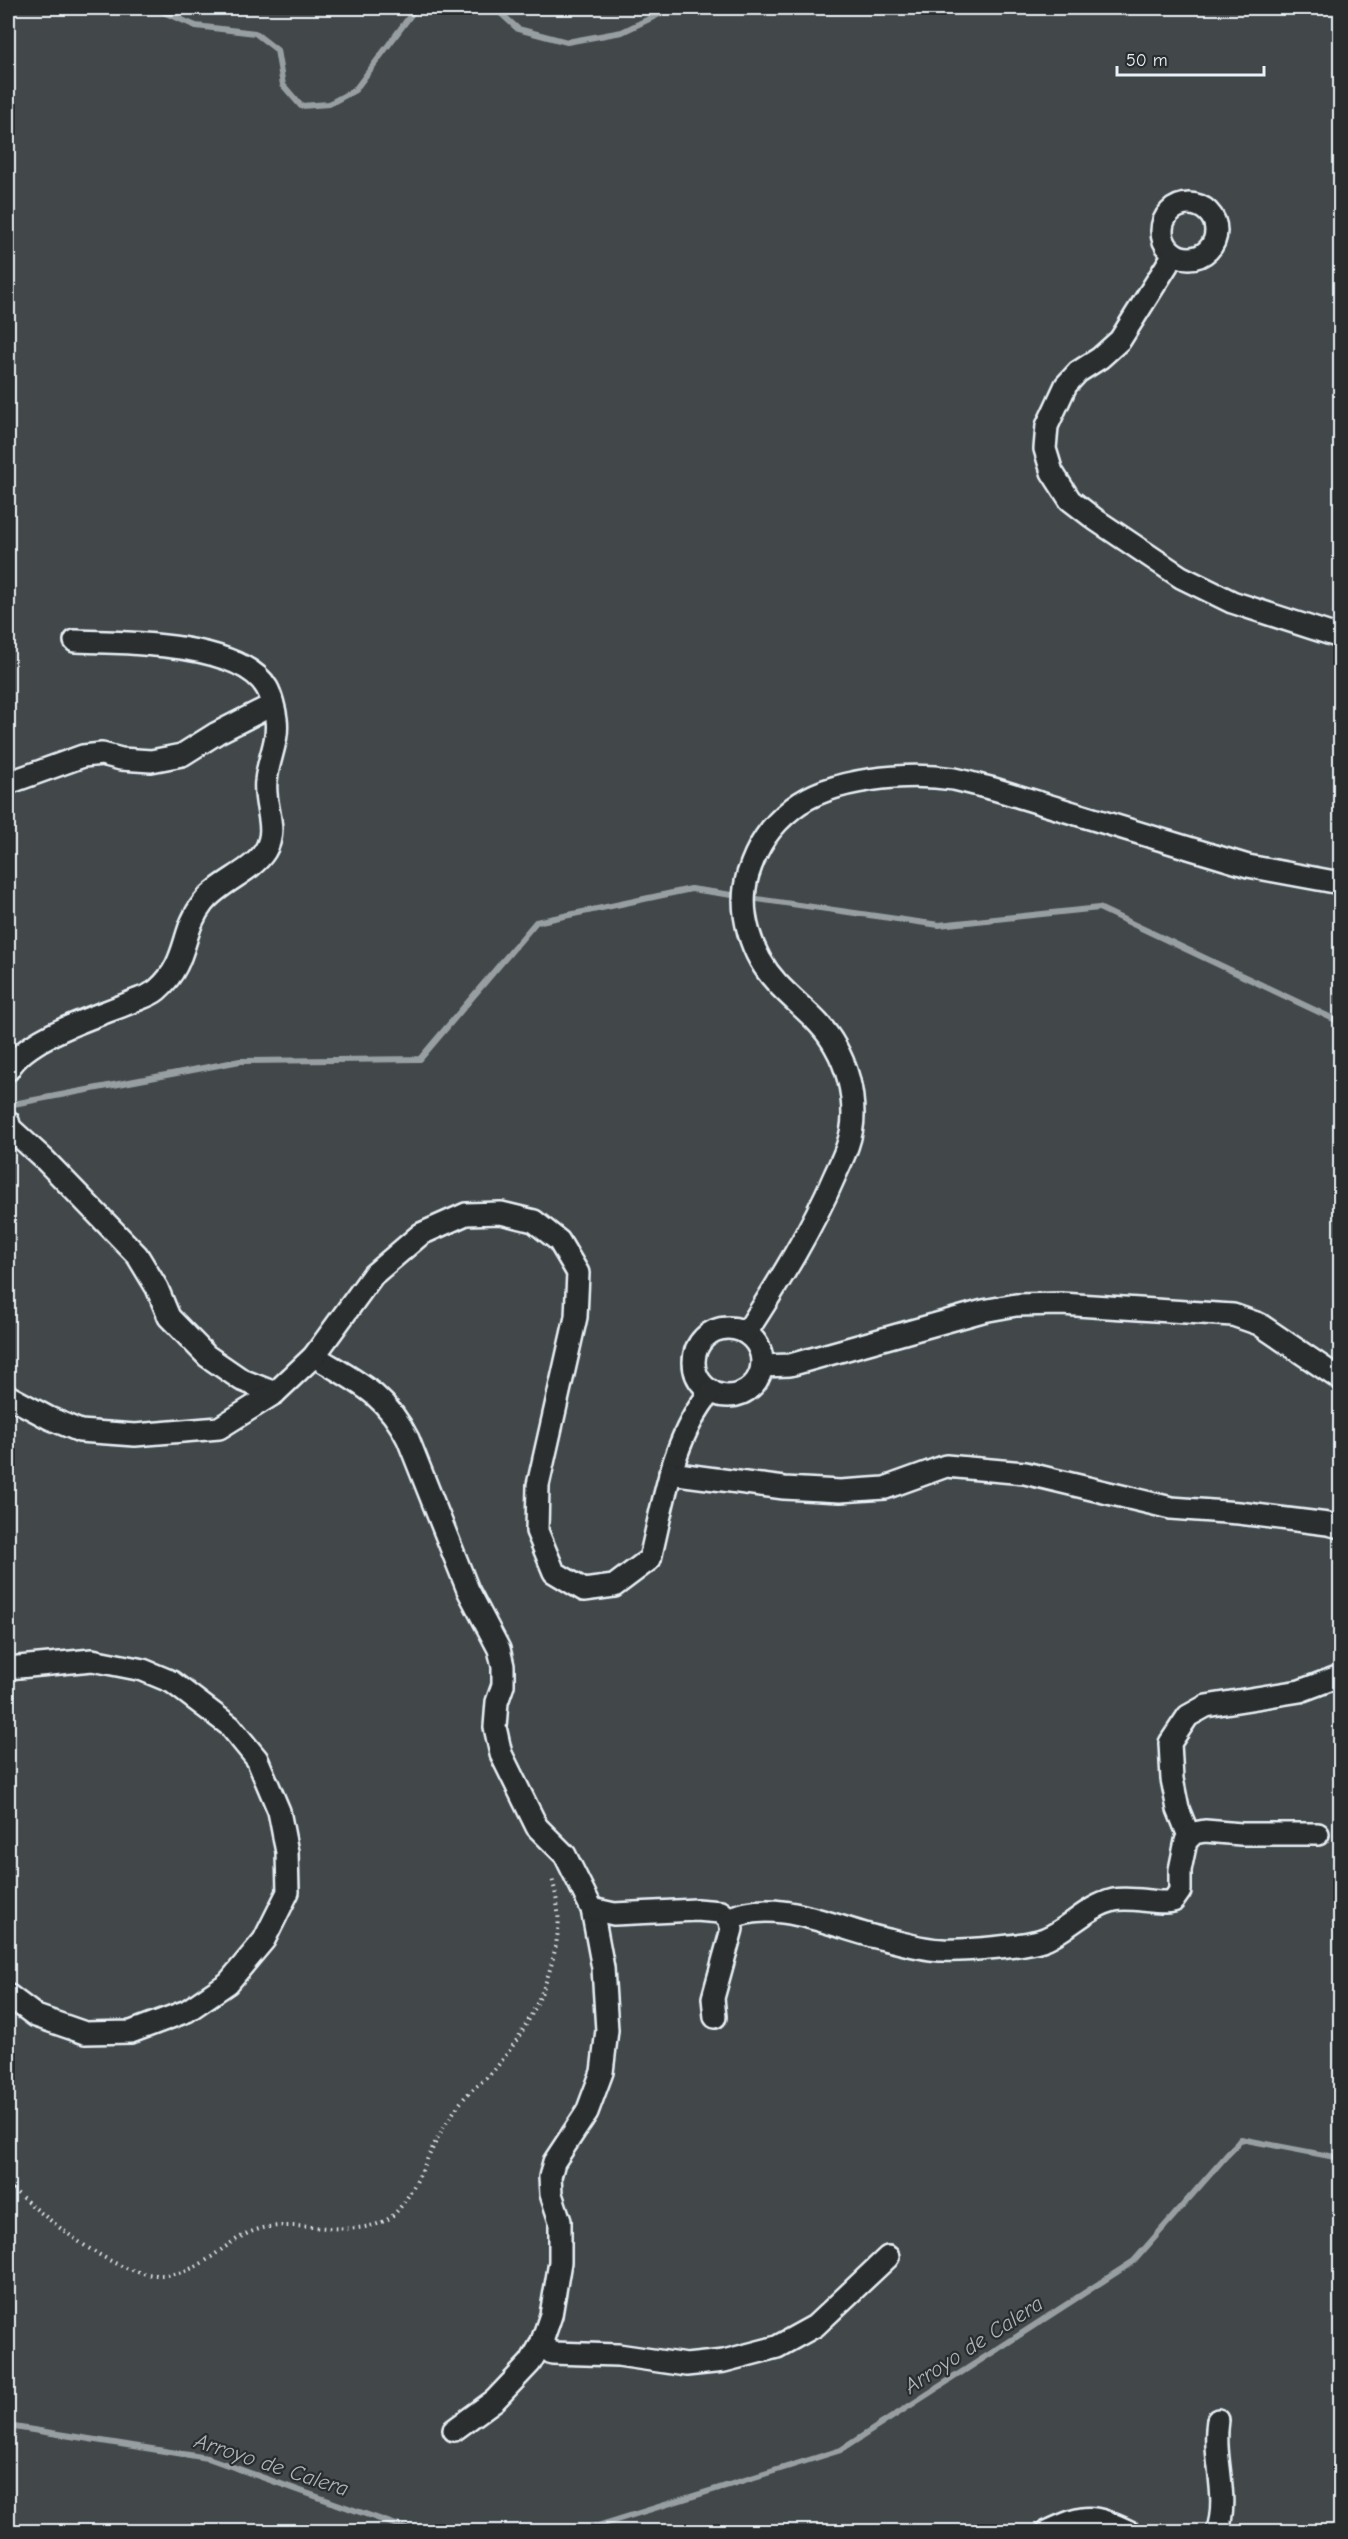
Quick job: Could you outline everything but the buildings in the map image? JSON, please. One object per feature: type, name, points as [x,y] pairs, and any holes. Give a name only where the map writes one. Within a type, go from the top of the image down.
[{"type":"street","points":[[1174,254],[1120,340],[1100,358],[1078,372],[1066,385],[1047,426],[1046,449],[1052,472],[1070,500],[1181,577],[1232,602],[1341,637]]},
{"type":"street","points":[[8,1070],[21,1055],[57,1032],[154,992],[170,977],[181,958],[190,928],[202,903],[222,884],[256,862],[264,853],[272,833],[266,797],[266,780],[276,737],[276,717],[267,688],[254,674],[211,654],[184,647],[75,641]]},
{"type":"street","points":[[8,783],[83,756],[102,754],[121,759],[151,761],[182,755],[217,733],[272,705]]},
{"type":"street","points":[[746,1333],[801,1246],[849,1144],[853,1116],[850,1080],[835,1044],[808,1010],[776,982],[756,953],[745,920],[745,884],[755,850],[775,821],[803,800],[836,787],[898,776],[954,779],[1248,866],[1341,883]]},
{"type":"street","points":[[8,1122],[10,1128],[62,1177],[137,1256],[157,1288],[170,1317],[207,1356],[242,1380],[275,1393]]},
{"type":"street","points":[[8,1396],[49,1418],[80,1431],[135,1435],[219,1428],[275,1393],[314,1356],[373,1275],[421,1234],[466,1214],[501,1213],[534,1221],[559,1241],[578,1273],[576,1317],[538,1485],[537,1531],[554,1572],[584,1590],[614,1586],[650,1559],[670,1473],[680,1442],[699,1406],[711,1391]]},
{"type":"street","points":[[762,1366],[790,1365],[983,1311],[1016,1305],[1061,1304],[1233,1315],[1258,1324],[1341,1379]]},
{"type":"street","points":[[728,1328],[746,1333],[759,1347],[762,1366],[754,1384],[739,1394],[720,1395],[711,1391],[698,1377],[695,1368],[697,1349],[702,1340],[710,1334],[728,1328]]},
{"type":"street","points":[[314,1356],[380,1398],[397,1416],[408,1439],[468,1590],[499,1649],[503,1666],[503,1685],[497,1702],[495,1727],[501,1754],[537,1827],[565,1855],[592,1909],[603,1968],[608,2030],[602,2072],[587,2112],[554,2162],[550,2177],[551,2194],[560,2221],[560,2262],[552,2314],[541,2344],[530,2363],[495,2400],[454,2430]]},
{"type":"street","points":[[670,1473],[784,1488],[840,1491],[885,1488],[946,1466],[1026,1473],[1171,1508],[1239,1513],[1341,1527]]},
{"type":"street","points":[[8,1668],[92,1660],[143,1670],[172,1682],[230,1726],[256,1760],[279,1812],[287,1852],[288,1892],[264,1940],[228,1983],[187,2011],[131,2032],[85,2033],[36,2016],[8,1995]]},
{"type":"street","points":[[1189,1836],[1178,1809],[1172,1779],[1170,1743],[1188,1716],[1206,1706],[1300,1691],[1341,1676]]},
{"type":"street","points":[[729,1919],[742,1913],[787,1912],[882,1938],[942,1950],[1005,1946],[1046,1939],[1089,1911],[1114,1900],[1143,1899],[1165,1903],[1173,1901],[1180,1891],[1180,1870],[1186,1841],[1194,1833],[1205,1831],[1241,1834],[1318,1834]]},
{"type":"street","points":[[592,1909],[614,1914],[696,1910],[721,1912],[729,1919],[732,1929],[713,1998],[715,2017]]},
{"type":"street","points":[[541,2344],[552,2353],[618,2355],[686,2365],[724,2361],[777,2348],[814,2326],[888,2257]]},
{"type":"street","points":[[1217,2532],[1223,2496],[1215,2441],[1218,2420]]},
{"type":"street","points":[[1047,2532],[1077,2520],[1094,2517],[1130,2532]]},
{"type":"path","points":[[8,2186],[104,2258],[129,2270],[157,2275],[180,2273],[201,2265],[240,2236],[264,2228],[356,2227],[373,2225],[388,2219],[401,2208],[445,2126],[466,2096],[494,2071],[518,2039],[544,1989],[559,1930],[550,1870]]},
{"type":"shaded area","points":[[8,8],[1340,8],[1340,2531],[8,2532]]},
{"type":"waterway","points":[[154,8],[196,26],[255,33],[277,50],[283,85],[301,106],[329,104],[355,90],[416,8]]},
{"type":"waterway","points":[[495,8],[518,29],[567,42],[622,32],[672,8]]},
{"type":"waterway","points":[[8,1105],[240,1061],[420,1059],[536,922],[691,889],[739,896]]},
{"type":"waterway","points":[[750,898],[939,925],[1099,908],[1340,1022]]},
{"type":"waterway","name":"Arroyo de Calera","points":[[578,2532],[841,2450],[1134,2261],[1241,2139],[1340,2158]]},
{"type":"waterway","name":"Arroyo de Calera","points":[[8,2426],[208,2458],[416,2532]]}]
